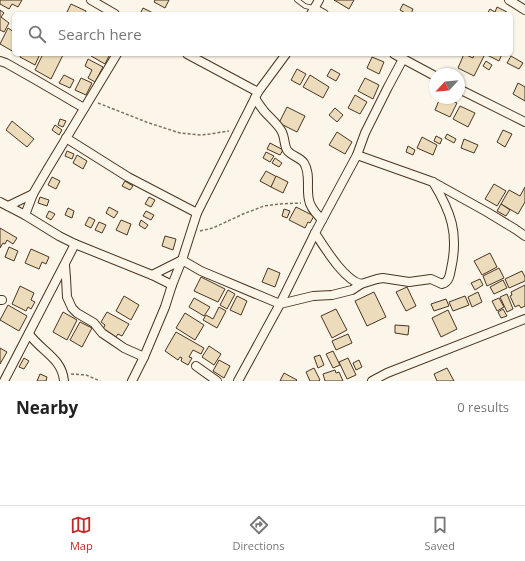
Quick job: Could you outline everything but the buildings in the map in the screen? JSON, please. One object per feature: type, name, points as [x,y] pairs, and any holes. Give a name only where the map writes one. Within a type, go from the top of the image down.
[{"type":"street","points":[[91,0],[112,12]]},
{"type":"street","points":[[313,11],[319,0]]},
{"type":"street","points":[[509,0],[525,10]]},
{"type":"street","points":[[24,215],[33,194],[116,56]]},
{"type":"street","points":[[190,56],[257,95],[265,111],[281,130],[288,151],[304,164],[307,173],[309,201],[322,220]]},
{"type":"street","points":[[132,381],[144,357],[165,306],[197,213],[257,95],[285,56]]},
{"type":"street","points":[[398,56],[429,73]]},
{"type":"street","points":[[238,381],[280,304],[315,233],[357,155],[365,133],[403,59]]},
{"type":"street","points":[[0,61],[84,108]]},
{"type":"street","points":[[465,92],[525,122]]},
{"type":"street","points":[[66,138],[128,177],[197,213]]},
{"type":"street","points":[[357,155],[433,182],[487,212],[525,236]]},
{"type":"street","points":[[182,260],[201,271],[280,304],[313,296],[332,295],[352,290],[361,284],[383,278],[409,282],[430,279],[443,284],[448,280],[450,274],[455,245],[452,222],[442,197],[433,182]]},
{"type":"street","points":[[8,206],[33,194]]},
{"type":"street","points":[[0,202],[75,244],[152,275],[172,285]]},
{"type":"street","points":[[315,233],[347,277],[354,282],[361,284]]},
{"type":"street","points":[[4,381],[75,244]]},
{"type":"street","points":[[152,275],[182,260]]},
{"type":"street","points":[[65,265],[67,297],[72,308],[77,313],[94,323],[102,333],[124,348],[144,357]]},
{"type":"street","points":[[372,381],[388,373],[525,319]]},
{"type":"street","points":[[29,334],[38,345],[52,356],[58,364],[63,377]]},
{"type":"street","points":[[196,366],[217,381]]},
{"type":"street","points":[[388,373],[392,381]]},
{"type":"lane","points":[[297,0],[313,11]]},
{"type":"path","points":[[89,99],[149,123],[180,133],[201,135],[240,129]]},
{"type":"path","points":[[190,234],[213,228],[264,206],[309,201]]},
{"type":"path","points":[[63,377],[86,375],[100,381]]}]
